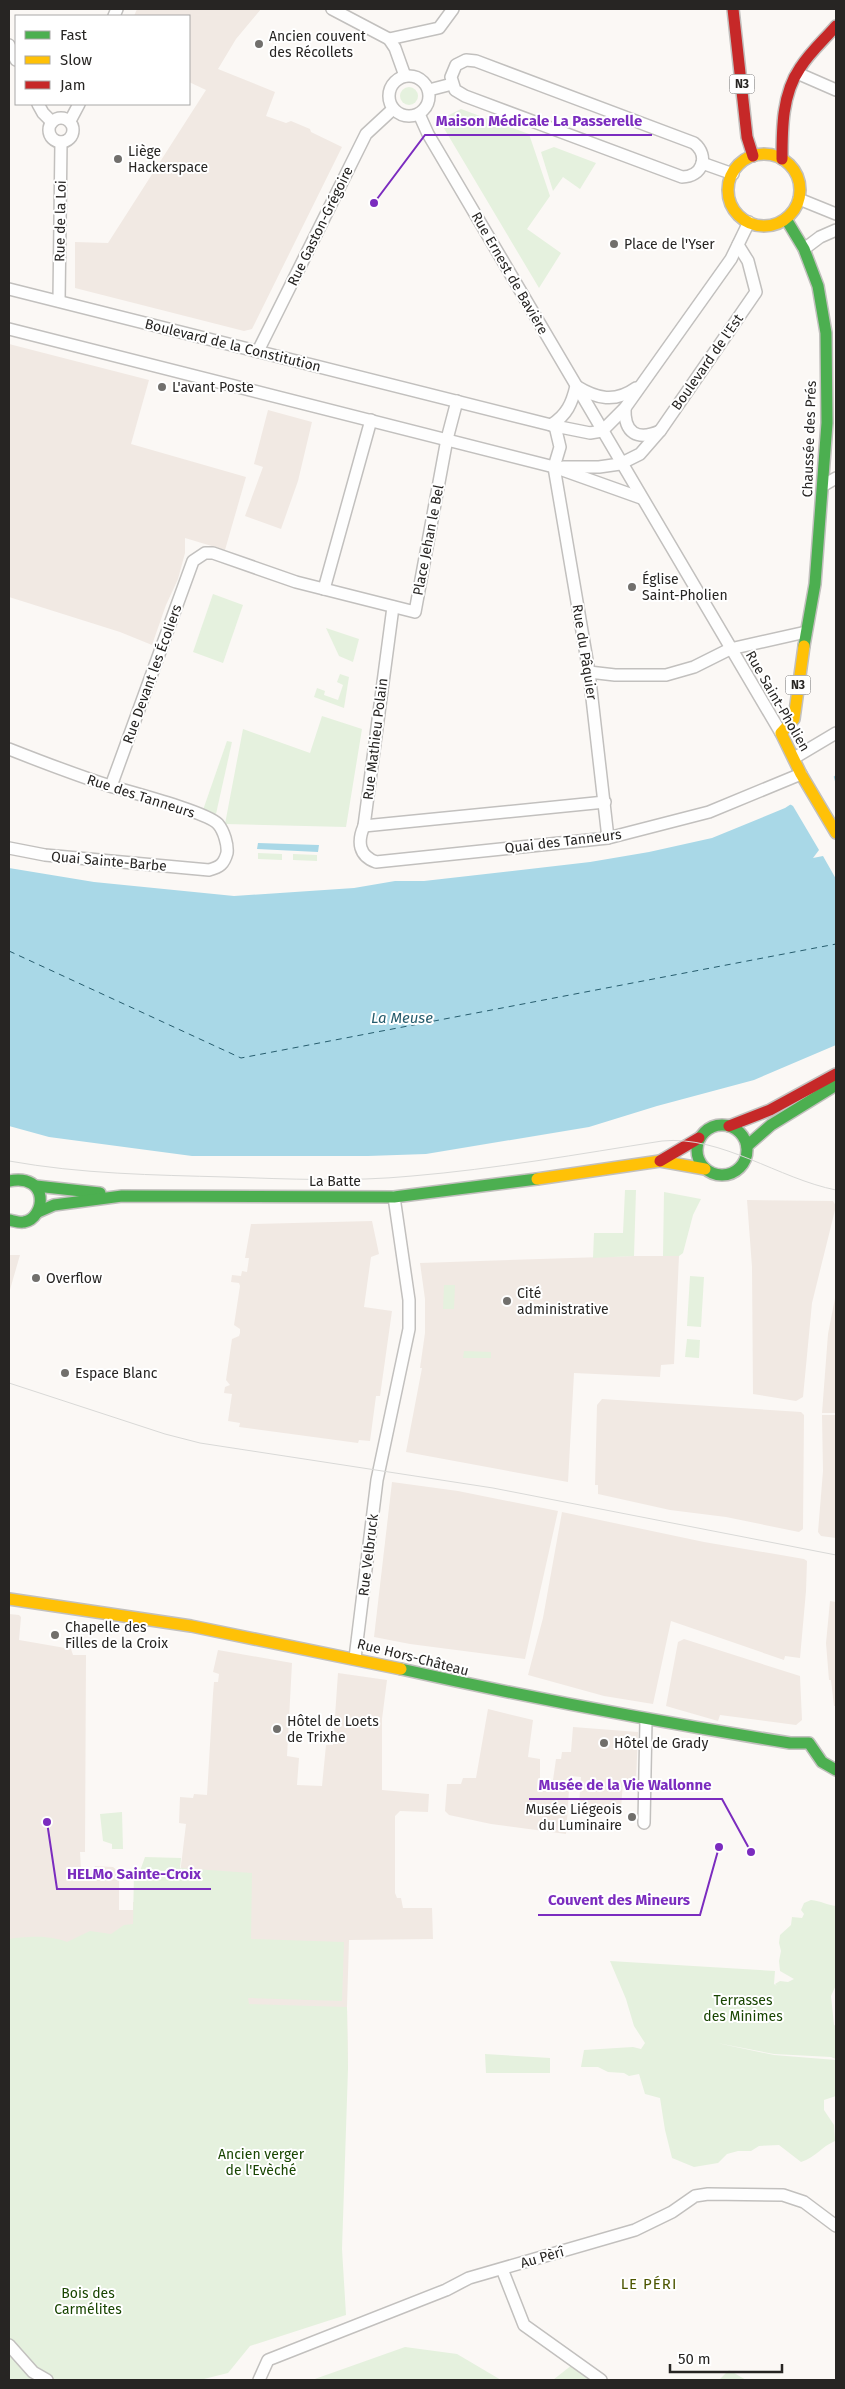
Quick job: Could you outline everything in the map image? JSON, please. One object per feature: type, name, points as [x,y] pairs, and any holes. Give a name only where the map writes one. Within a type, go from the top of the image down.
[{"type":"main road","name":"N3","points":[[733,9],[747,137],[753,156]]},
{"type":"main road","points":[[782,159],[784,117],[788,94],[797,73],[836,26]]},
{"type":"main road","points":[[772,155],[782,159],[789,164],[798,177],[800,184],[799,199],[795,208],[786,218],[772,225],[763,226],[749,222],[736,212],[730,199],[729,186],[733,174],[744,160],[753,156],[772,155]]},
{"type":"main road","name":"Chaussée des Prés","points":[[786,218],[804,248],[818,286],[826,333],[827,423],[824,486],[815,584],[806,632]]},
{"type":"main road","name":"N3","points":[[780,733],[794,719],[806,632]]},
{"type":"main road","name":"Rue Saint-Pholien","points":[[780,733],[836,833]]},
{"type":"main road","points":[[729,1126],[752,1119],[836,1074]]},
{"type":"main road","points":[[746,1146],[771,1125],[836,1085]]},
{"type":"main road","points":[[722,1125],[729,1126],[741,1133],[747,1152],[742,1165],[731,1174],[718,1175],[705,1169],[660,1160],[699,1138],[709,1128],[722,1125]]},
{"type":"main road","points":[[699,1138],[696,1151],[705,1169]]},
{"type":"main road","name":"La Batte","points":[[9,1180],[24,1178],[36,1186],[122,1196],[394,1197],[660,1160]]},
{"type":"main road","points":[[36,1186],[42,1199],[38,1212]]},
{"type":"main road","name":"La Batte","points":[[9,1220],[21,1223],[28,1221],[38,1212],[54,1205],[122,1196]]},
{"type":"main road","name":"Rue Hors-Château","points":[[9,1599],[191,1626],[355,1658],[476,1687],[646,1720],[790,1742],[809,1743],[822,1762],[836,1770]]},
{"type":"street","points":[[332,9],[389,39],[395,48],[405,76]]},
{"type":"street","points":[[389,39],[438,28],[453,9]]},
{"type":"street","points":[[9,45],[15,58]]},
{"type":"street","points":[[466,60],[476,61],[694,143],[701,152],[702,164],[696,173],[682,177],[465,96],[458,92],[452,84],[452,72],[456,65],[466,60]]},
{"type":"street","points":[[797,73],[836,90]]},
{"type":"street","points":[[405,76],[419,78],[428,90],[428,104],[419,114],[408,116],[393,109],[388,93],[391,85],[397,79],[405,76]]},
{"type":"street","points":[[428,90],[452,84]]},
{"type":"street","points":[[39,105],[52,122],[61,118],[70,121]]},
{"type":"street","name":"Rue de la Loi","points":[[52,122],[50,134],[56,141],[68,140],[73,133],[70,121],[78,105]]},
{"type":"street","name":"Rue Gaston-Grégoire","points":[[258,351],[366,134],[393,109]]},
{"type":"street","name":"Rue Ernest de Bavière","points":[[419,114],[428,134],[620,464]]},
{"type":"street","name":"Rue de la Loi","points":[[59,301],[61,142]]},
{"type":"street","points":[[702,164],[733,174]]},
{"type":"street","points":[[799,199],[836,214]]},
{"type":"street","points":[[602,432],[625,408],[731,259],[749,222]]},
{"type":"street","points":[[804,248],[820,237],[836,230]]},
{"type":"street","name":"Boulevard de l'Est","points":[[620,464],[640,454],[660,431],[756,292],[748,261],[738,245]]},
{"type":"street","name":"Boulevard de la Constitution","points":[[9,288],[553,426],[590,433],[602,432]]},
{"type":"street","points":[[9,329],[554,467],[641,498]]},
{"type":"street","points":[[554,467],[560,447],[553,426],[567,411],[573,401],[576,386],[590,395],[606,399],[627,394],[640,386]]},
{"type":"street","points":[[447,439],[456,401]]},
{"type":"street","points":[[625,408],[624,421],[629,428],[638,434],[647,436],[660,431]]},
{"type":"street","points":[[324,589],[371,420]]},
{"type":"street","name":"Place Jehan le Bel","points":[[193,561],[205,553],[212,553],[271,574],[415,612],[447,439]]},
{"type":"street","points":[[554,467],[599,468],[620,464]]},
{"type":"street","name":"Rue Saint-Pholien","points":[[620,464],[780,733]]},
{"type":"street","name":"Rue du Pâquier","points":[[554,467],[589,672],[608,838]]},
{"type":"street","points":[[824,486],[836,478]]},
{"type":"street","name":"Rue Devant les Écoliers","points":[[111,786],[193,561]]},
{"type":"street","name":"Rue Mathieu Polain","points":[[376,862],[368,860],[360,848],[393,606]]},
{"type":"street","points":[[589,672],[622,676],[666,675],[694,667],[730,649],[806,632]]},
{"type":"street","points":[[794,758],[836,733]]},
{"type":"street","name":"Rue des Tanneurs","points":[[9,749],[111,786],[198,814],[218,824],[224,836],[227,850],[225,861],[220,867],[209,870]]},
{"type":"street","name":"Quai des Tanneurs","points":[[376,862],[608,838],[709,812],[803,777]]},
{"type":"street","points":[[364,826],[605,802]]},
{"type":"street","name":"Quai Sainte-Barbe","points":[[9,848],[45,855],[209,870]]},
{"type":"street","name":"Rue Velbruck","points":[[355,1658],[376,1488],[410,1329],[410,1300],[394,1197]]},
{"type":"street","points":[[644,1823],[646,1720]]},
{"type":"street","name":"Au Pèrî","points":[[259,2380],[268,2360],[446,2290],[469,2278],[635,2230],[672,2212],[695,2196],[708,2194],[783,2195],[804,2202],[836,2226]]},
{"type":"street","points":[[502,2269],[524,2325],[602,2380]]},
{"type":"street","points":[[9,2345],[33,2372],[47,2380]]},
{"type":"shaded area","points":[[137,9],[261,9],[236,39],[218,69],[275,92],[266,116],[286,123],[291,121],[310,129],[311,132],[342,147],[252,329],[244,331],[75,288],[75,242],[108,243],[206,90],[190,82],[190,15],[134,15]]},
{"type":"shaded area","points":[[9,344],[149,380],[131,444],[246,477],[225,550],[185,538],[185,553],[178,579],[166,605],[152,645],[120,632],[9,597]]},
{"type":"shaded area","points":[[268,410],[312,422],[298,481],[281,529],[245,516],[263,467],[254,464]]},
{"type":"shaded area","points":[[747,1200],[833,1201],[836,1206],[812,1303],[803,1397],[796,1401],[753,1394],[752,1267]]},
{"type":"shaded area","points":[[372,1221],[379,1254],[371,1257],[364,1307],[392,1311],[380,1396],[376,1396],[370,1441],[359,1440],[358,1443],[239,1427],[240,1423],[228,1421],[232,1394],[224,1393],[225,1387],[230,1385],[226,1380],[232,1339],[239,1336],[240,1333],[240,1329],[234,1325],[240,1286],[239,1283],[231,1282],[232,1275],[241,1276],[242,1271],[247,1272],[249,1258],[245,1258],[251,1224]]},
{"type":"shaded area","points":[[9,1255],[20,1255],[9,1293]]},
{"type":"shaded area","points":[[679,1256],[674,1364],[661,1365],[660,1377],[574,1373],[568,1482],[406,1452],[422,1368],[420,1368],[425,1333],[425,1299],[420,1263]]},
{"type":"shaded area","points":[[836,1293],[836,1413],[822,1413],[828,1334]]},
{"type":"shaded area","points":[[602,1399],[801,1412],[804,1415],[803,1529],[799,1532],[726,1517],[670,1510],[598,1494],[598,1485],[595,1485],[597,1405]]},
{"type":"shaded area","points":[[822,1415],[836,1415],[836,1538],[821,1536],[818,1532],[823,1471]]},
{"type":"shaded area","points":[[392,1482],[458,1491],[558,1511],[525,1659],[410,1644],[374,1637]]},
{"type":"shaded area","points":[[562,1512],[704,1542],[804,1559],[807,1561],[806,1591],[800,1658],[785,1656],[784,1660],[671,1621],[653,1704],[604,1696],[528,1675],[543,1618]]},
{"type":"shaded area","points":[[830,1601],[836,1602],[836,1706],[834,1706],[831,1680],[829,1680],[826,1643]]},
{"type":"shaded area","points":[[9,1614],[21,1617],[19,1640],[71,1649],[73,1655],[86,1655],[85,1852],[80,1852],[81,1870],[94,1870],[95,1866],[113,1867],[119,1872],[119,1910],[133,1910],[133,1902],[177,1899],[186,1824],[179,1823],[180,1797],[193,1798],[194,1794],[207,1795],[214,1682],[218,1682],[219,1674],[213,1672],[218,1650],[292,1663],[287,1756],[299,1758],[297,1785],[322,1786],[326,1745],[333,1745],[338,1673],[387,1680],[382,1719],[382,1790],[429,1794],[428,1812],[400,1811],[395,1816],[395,1893],[397,1898],[401,1898],[403,1908],[432,1908],[433,1939],[349,1940],[348,2069],[9,2033]]},
{"type":"shaded area","points":[[684,1639],[800,1676],[802,1720],[796,1725],[720,1715],[718,1721],[666,1706],[678,1642]]},
{"type":"shaded area","points":[[488,1709],[533,1720],[528,1757],[540,1759],[540,1781],[553,1780],[556,1759],[561,1759],[562,1752],[571,1752],[573,1727],[638,1732],[636,1782],[623,1781],[621,1809],[579,1806],[581,1777],[570,1776],[566,1834],[491,1824],[449,1815],[445,1811],[447,1784],[461,1784],[463,1778],[476,1778]]},
{"type":"green space","points":[[409,87],[415,90],[418,96],[415,102],[409,105],[403,102],[400,96],[403,90]]},
{"type":"green space","points":[[461,109],[529,134],[550,196],[527,229],[561,253],[539,288],[439,120]]},
{"type":"green space","points":[[554,147],[596,163],[580,189],[563,177],[553,191],[541,152]]},
{"type":"green space","points":[[213,594],[243,605],[223,663],[193,652]]},
{"type":"green space","points":[[326,628],[359,639],[353,662],[339,656]]},
{"type":"green space","points":[[340,674],[349,677],[344,708],[314,697],[317,688],[325,691],[324,695],[338,700],[343,685],[337,682]]},
{"type":"green space","points":[[322,716],[362,729],[346,827],[225,824],[243,729],[310,753]]},
{"type":"green space","points":[[227,741],[232,742],[216,814],[203,810]]},
{"type":"green space","points":[[258,853],[282,854],[282,860],[258,859]]},
{"type":"green space","points":[[293,854],[317,855],[317,861],[293,860]]},
{"type":"green space","points":[[625,1190],[636,1190],[634,1256],[593,1258],[594,1233],[623,1233]]},
{"type":"green space","points":[[664,1192],[701,1199],[693,1215],[683,1253],[679,1256],[663,1256]]},
{"type":"green space","points":[[690,1276],[704,1277],[701,1327],[687,1326]]},
{"type":"green space","points":[[444,1285],[455,1285],[454,1309],[443,1309]]},
{"type":"green space","points":[[687,1339],[700,1340],[699,1358],[685,1357]]},
{"type":"green space","points":[[464,1351],[491,1352],[491,1358],[463,1358]]},
{"type":"green space","points":[[122,1812],[123,1849],[112,1849],[112,1844],[103,1841],[100,1814]]},
{"type":"green space","points":[[145,1857],[181,1858],[180,1868],[252,1873],[251,1939],[344,1942],[342,2001],[248,1998],[249,2004],[347,2007],[348,2069],[342,2249],[346,2315],[250,2346],[228,2373],[200,2380],[9,2380],[9,1939],[38,1937],[54,1938],[67,1942],[90,1931],[111,1934],[124,1925],[133,1924],[134,1870],[140,1871]]},
{"type":"green space","name":"Terrasses des Minimes","points":[[811,1900],[836,1906],[836,1985],[831,1996],[834,2025],[836,2026],[836,2059],[831,2057],[774,2054],[717,2043],[774,2055],[836,2060],[836,2096],[824,2100],[824,2110],[834,2125],[835,2141],[801,2162],[779,2145],[759,2146],[751,2151],[738,2151],[727,2154],[718,2163],[694,2167],[672,2158],[660,2098],[645,2094],[639,2074],[629,2076],[624,2073],[608,2072],[598,2067],[581,2067],[584,2050],[633,2047],[641,2049],[645,2043],[634,2026],[626,1999],[610,1961],[775,1971],[774,1984],[777,1986],[775,1984],[780,1981],[788,1982],[794,1979],[780,1971],[780,1935],[791,1925],[792,1917],[802,1918],[804,1914],[801,1910],[804,1903]]},
{"type":"green space","points":[[485,2054],[550,2058],[550,2073],[486,2073]]},
{"type":"green space","points":[[405,2347],[457,2354],[501,2380],[312,2380]]},
{"type":"green space","points":[[577,2361],[608,2380],[553,2380]]},
{"type":"green space","points":[[729,2370],[746,2380],[719,2380]]},
{"type":"water","name":"La Meuse","points":[[836,775],[836,1045],[754,1080],[657,1106],[589,1127],[426,1154],[368,1156],[192,1156],[49,1137],[9,1126],[9,868],[94,882],[234,896],[354,888],[395,881],[424,881],[590,862],[649,852],[712,838],[785,808]]},
{"type":"water","points":[[258,843],[319,845],[318,852],[257,849]]},
{"type":"pier","points":[[833,774],[836,785],[836,879],[823,856],[813,858],[819,850],[793,806],[788,803]]},
{"type":"ferry route","points":[[9,951],[241,1058],[836,944]]},
{"type":"tram line","points":[[9,1161],[63,1169],[117,1173],[296,1179],[366,1179],[474,1169],[662,1141],[684,1141],[728,1151],[793,1177],[836,1190]]},
{"type":"tram line","points":[[9,1383],[165,1434],[200,1443],[493,1488],[836,1555]]},
{"type":"traffic: fast","points":[[786,219],[804,249],[818,286],[826,333],[827,423],[815,584],[804,646]]},
{"type":"traffic: fast","points":[[747,1146],[771,1125],[836,1085]]},
{"type":"traffic: fast","points":[[717,1125],[727,1125],[740,1132],[747,1145],[747,1150],[747,1155],[740,1168],[727,1175],[717,1175],[708,1171],[701,1164],[697,1155],[697,1145],[701,1136],[708,1129],[717,1125]]},
{"type":"traffic: fast","points":[[38,1212],[54,1205],[122,1196],[394,1197],[537,1179]]},
{"type":"traffic: fast","points":[[9,1181],[22,1180],[32,1183],[38,1189],[40,1197],[37,1213],[31,1219],[22,1222],[9,1220]]},
{"type":"traffic: fast","points":[[36,1186],[100,1193]]},
{"type":"traffic: fast","points":[[401,1669],[546,1700],[643,1718],[790,1743],[809,1743],[822,1762],[836,1770]]},
{"type":"traffic: slow","points":[[764,154],[784,160],[794,170],[800,190],[794,210],[784,220],[764,226],[744,220],[734,210],[728,190],[734,170],[744,160],[764,154]]},
{"type":"traffic: slow","points":[[804,646],[794,719],[781,733],[801,774],[836,833]]},
{"type":"traffic: slow","points":[[537,1179],[660,1161],[705,1169]]},
{"type":"traffic: slow","points":[[9,1599],[191,1626],[401,1669]]},
{"type":"traffic: jam","points":[[733,9],[747,137],[753,156]]},
{"type":"traffic: jam","points":[[782,159],[784,112],[794,78],[804,62],[836,26]]},
{"type":"traffic: jam","points":[[729,1126],[770,1110],[836,1074]]},
{"type":"traffic: jam","points":[[660,1161],[699,1138]]},
{"type":"place","name":"Ancien couvent des Récollets","points":[[259,44]]},
{"type":"place","name":"Liège Hackerspace","points":[[118,159]]},
{"type":"place","name":"Maison Médicale La Passerelle","points":[[374,203]]},
{"type":"place","name":"Place de l'Yser","points":[[614,244]]},
{"type":"place","name":"L'avant Poste","points":[[162,387]]},
{"type":"place","name":"Église Saint-Pholien","points":[[632,587]]},
{"type":"place","name":"Overflow","points":[[36,1278]]},
{"type":"place","name":"Cité administrative","points":[[507,1301]]},
{"type":"place","name":"Espace Blanc","points":[[65,1373]]},
{"type":"place","name":"Chapelle des Filles de la Croix","points":[[55,1635]]},
{"type":"place","name":"Hôtel de Loets de Trixhe","points":[[277,1729]]},
{"type":"place","name":"Hôtel de Grady","points":[[604,1743]]},
{"type":"place","name":"Musée Liégeois du Luminaire","points":[[632,1817]]},
{"type":"place","name":"HELMo Sainte-Croix","points":[[47,1822]]},
{"type":"place","name":"Couvent des Mineurs","points":[[719,1847]]},
{"type":"place","name":"Musée de la Vie Wallonne","points":[[751,1852]]},
{"type":"district","name":"LE PÉRI","points":[[649,2284]]},
{"type":"park label","name":"Ancien verger de l'Evèché","points":[[261,2162]]},
{"type":"park label","name":"Bois des Carmélites","points":[[88,2302]]}]
